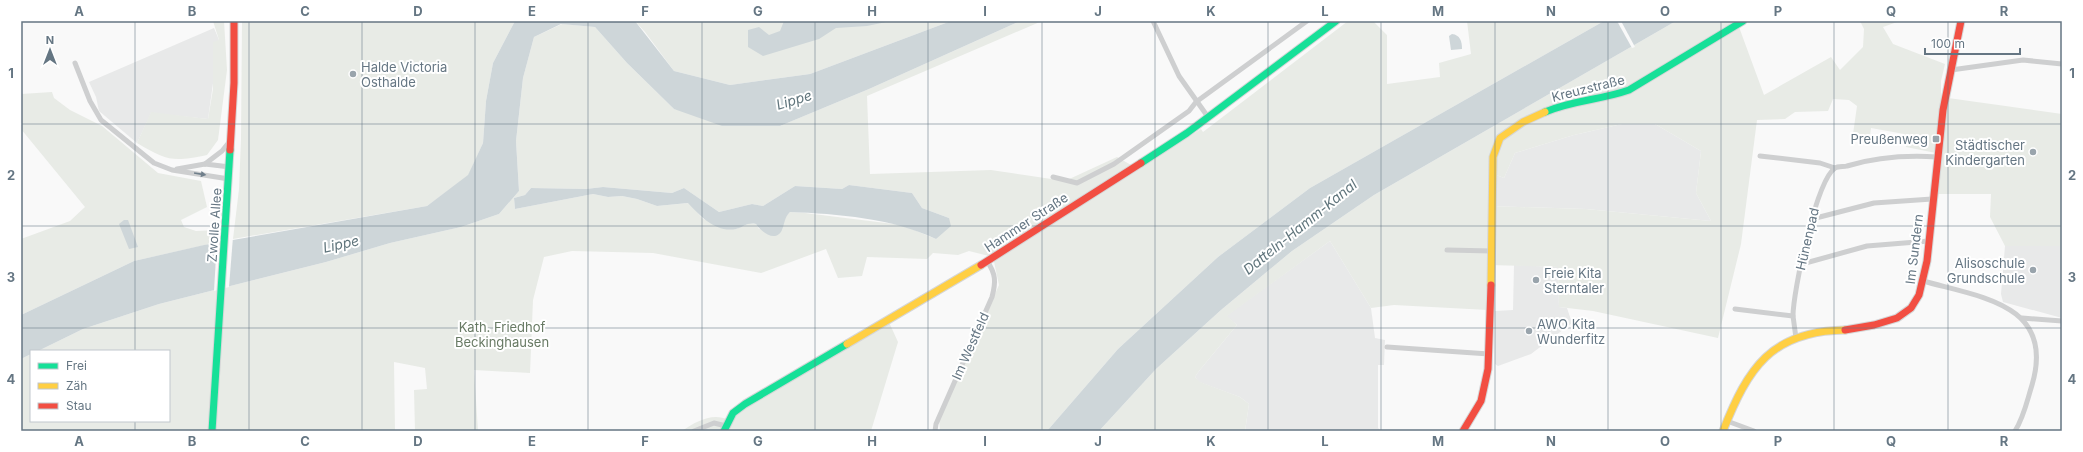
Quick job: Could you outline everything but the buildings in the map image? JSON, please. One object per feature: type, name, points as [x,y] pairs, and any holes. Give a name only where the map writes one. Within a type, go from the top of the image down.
[{"type":"street","name":"Zwolle Allee","points":[[212,431],[230,167],[234,83],[234,21]]},
{"type":"street","points":[[1153,21],[1179,76],[1208,117]]},
{"type":"street","name":"Hammer Straße","points":[[1052,177],[1077,183],[1114,164],[1189,111],[1196,102],[1307,21]]},
{"type":"street","name":"Hammer Straße","points":[[725,428],[733,413],[745,404],[987,261],[1208,117],[1336,21]]},
{"type":"street","name":"Kreuzstraße","points":[[1463,431],[1481,401],[1484,391],[1489,354],[1493,157],[1500,138],[1507,132],[1542,113],[1565,104],[1615,95],[1629,90],[1651,79],[1743,21]]},
{"type":"street","name":"Im Sundern","points":[[1723,431],[1742,386],[1754,367],[1772,351],[1796,338],[1830,330],[1849,330],[1899,317],[1910,309],[1919,298],[1923,281],[1943,111],[1961,21]]},
{"type":"street","points":[[1951,70],[2023,60],[2062,64]]},
{"type":"street","points":[[75,63],[90,101],[101,120],[154,163],[172,170],[229,179]]},
{"type":"street","points":[[205,164],[222,151],[231,140]]},
{"type":"street","points":[[1760,156],[1820,163],[1835,168],[1881,157],[1938,157]]},
{"type":"street","points":[[172,170],[205,164],[230,167]]},
{"type":"street","name":"Hünenpad","points":[[1796,338],[1793,316],[1796,290],[1815,203],[1824,183],[1835,168]]},
{"type":"street","points":[[1812,220],[1874,203],[1932,199]]},
{"type":"street","points":[[1802,264],[1867,246],[1928,241]]},
{"type":"street","points":[[1447,250],[1492,251]]},
{"type":"street","name":"Im Westfeld","points":[[935,431],[936,424],[992,297],[996,281],[993,270],[987,261]]},
{"type":"street","points":[[1923,281],[1997,302],[2012,310],[2022,318],[2034,340],[2037,359],[2035,376],[2024,416],[2015,431]]},
{"type":"street","points":[[1735,309],[1793,316]]},
{"type":"street","points":[[2022,318],[2062,321]]},
{"type":"street","points":[[1387,347],[1489,354]]},
{"type":"street","points":[[1727,421],[1754,431]]},
{"type":"street","points":[[694,431],[714,423],[725,428]]},
{"type":"shaded area","points":[[214,28],[219,40],[208,119],[151,113],[137,143],[99,111],[96,97],[89,82]]},
{"type":"shaded area","points":[[1622,124],[1655,124],[1701,151],[1696,193],[1711,221],[1586,209],[1490,206],[1496,175],[1504,178],[1515,153],[1574,135]]},
{"type":"shaded area","points":[[1330,241],[1371,308],[1375,338],[1385,340],[1384,365],[1378,365],[1378,428],[1381,431],[1245,431],[1249,404],[1240,397],[1199,382],[1195,377],[1237,325],[1226,316]]},
{"type":"shaded area","name":"Alisoschule Grundschule","points":[[2005,246],[2062,246],[2062,318],[2003,302],[2001,294]]},
{"type":"shaded area","name":"AWO Kita Wunderfitz","points":[[1514,265],[1558,267],[1559,307],[1567,308],[1572,323],[1531,354],[1498,366],[1495,364],[1495,311],[1513,310]]},
{"type":"green space","points":[[213,21],[224,21],[227,70],[218,140],[207,155],[186,159],[163,157],[137,143],[151,112],[208,119],[213,89],[213,42],[219,40]]},
{"type":"green space","points":[[242,21],[515,21],[493,63],[486,101],[483,143],[468,176],[427,206],[233,239],[239,189]]},
{"type":"green space","points":[[635,21],[951,21],[810,74],[730,85],[674,71]]},
{"type":"green space","name":"Kath. Friedhof Beckinghausen","points":[[1020,21],[1042,21],[867,96],[870,174],[991,170],[1065,181],[1117,157],[1138,169],[1201,129],[1203,132],[1348,21],[1373,21],[1387,35],[1387,84],[1440,77],[1439,63],[1471,54],[1467,21],[1604,21],[1310,188],[1218,257],[1118,349],[1047,431],[940,431],[939,419],[999,285],[993,257],[969,251],[958,255],[933,253],[927,259],[867,257],[862,276],[838,278],[826,249],[761,273],[653,253],[572,251],[544,257],[533,300],[530,373],[474,370],[478,431],[415,431],[414,390],[427,389],[425,368],[394,362],[395,431],[21,431],[21,359],[30,354],[30,422],[170,422],[170,350],[40,350],[83,329],[159,304],[326,262],[390,243],[461,227],[499,214],[519,191],[516,141],[523,78],[534,37],[562,24],[595,27],[627,63],[674,109],[780,126],[869,89]],"holes":[[[849,185],[912,193],[922,208],[949,218],[936,239],[902,225],[805,213],[790,212],[785,217],[782,230],[759,229],[756,224],[750,223],[736,229],[703,219],[689,203],[657,206],[637,199],[622,196],[608,197],[593,194],[515,209],[514,198],[525,195],[531,188],[586,189],[603,187],[672,193],[684,188],[719,212],[752,204],[763,206],[795,186],[842,189]]]},
{"type":"green space","points":[[1676,21],[1749,21],[1739,27],[1764,95],[1831,57],[1840,70],[1863,47],[1864,29],[1860,21],[1900,21],[1883,27],[1893,44],[1945,64],[1941,81],[1941,97],[2062,114],[2062,246],[2005,246],[1990,217],[1991,194],[1934,194],[1941,154],[1906,147],[1904,134],[1871,128],[1870,136],[1853,134],[1857,106],[1849,100],[1833,99],[1828,111],[1795,112],[1785,119],[1757,120],[1741,244],[1718,338],[1593,311],[1559,307],[1558,267],[1489,265],[1488,310],[1394,305],[1371,308],[1330,241],[1227,316],[1237,325],[1195,377],[1200,382],[1240,397],[1249,404],[1245,431],[1099,431],[1156,369],[1221,310],[1292,251],[1374,195]],"holes":[[[1622,124],[1655,124],[1701,151],[1696,193],[1711,221],[1586,209],[1490,206],[1496,175],[1504,178],[1515,153],[1574,135]]]},
{"type":"green space","points":[[52,92],[54,98],[70,110],[102,126],[158,173],[201,181],[207,207],[181,220],[184,227],[196,231],[217,230],[214,243],[134,261],[21,315],[21,239],[70,221],[85,207],[21,129],[21,94]]},
{"type":"green space","points":[[888,320],[898,342],[871,431],[682,431],[704,419],[716,417],[728,420],[733,413]]},
{"type":"water","name":"Lippe","points":[[515,21],[635,21],[674,71],[730,85],[810,74],[951,21],[1020,21],[869,89],[780,126],[722,126],[674,109],[627,63],[595,27],[561,24],[534,37],[523,78],[516,141],[519,191],[499,214],[461,227],[390,243],[326,262],[159,304],[83,329],[40,350],[30,350],[30,354],[21,359],[21,315],[134,261],[204,245],[427,206],[468,175],[483,143],[486,101],[493,63]]},
{"type":"water","points":[[784,21],[891,21],[867,26],[836,28],[819,39],[763,56],[748,47],[748,30],[759,27],[769,35],[780,31]]},
{"type":"water","name":"Datteln-Hamm-Kanal","points":[[1604,21],[1676,21],[1374,195],[1292,251],[1221,310],[1156,369],[1099,431],[1047,431],[1118,349],[1218,257],[1310,188]]},
{"type":"water","points":[[1452,34],[1460,39],[1462,49],[1451,50],[1449,36]]},
{"type":"water","points":[[849,185],[912,193],[922,208],[949,218],[951,226],[936,239],[901,226],[864,218],[790,212],[779,234],[772,236],[761,230],[756,224],[750,224],[729,230],[715,226],[703,218],[688,203],[657,206],[637,199],[622,196],[608,197],[593,194],[515,209],[514,198],[525,195],[531,188],[586,189],[603,187],[672,193],[684,188],[719,212],[752,204],[763,206],[795,186],[842,189]]},
{"type":"water","points":[[124,220],[128,220],[138,247],[129,249],[119,224]]},
{"type":"pier","points":[[1617,21],[1621,21],[1635,47],[1632,48]]},
{"type":"pier","points":[[233,237],[229,287],[214,291],[217,240]]},
{"type":"traffic: fast","points":[[1141,163],[1187,133],[1336,21]]},
{"type":"traffic: fast","points":[[1545,112],[1566,105],[1629,90],[1743,21]]},
{"type":"traffic: fast","points":[[212,431],[230,150]]},
{"type":"traffic: fast","points":[[724,431],[733,413],[745,404],[847,344]]},
{"type":"traffic: slow","points":[[1491,285],[1493,157],[1500,138],[1523,122],[1545,112]]},
{"type":"traffic: slow","points":[[847,344],[981,265]]},
{"type":"traffic: slow","points":[[1723,431],[1742,389],[1753,372],[1766,357],[1780,346],[1798,337],[1820,332],[1845,330]]},
{"type":"traffic: jam","points":[[230,150],[234,83],[234,21]]},
{"type":"traffic: jam","points":[[1845,330],[1874,325],[1897,318],[1911,308],[1919,295],[1927,261],[1943,110],[1961,21]]},
{"type":"traffic: jam","points":[[981,265],[1141,163]]},
{"type":"traffic: jam","points":[[1463,431],[1481,401],[1488,369],[1491,285]]},
{"type":"place","name":"Halde Victoria Osthalde","points":[[353,74]]},
{"type":"place","name":"Preußenweg","points":[[1936,139]]},
{"type":"place","name":"Städtischer Kindergarten","points":[[2033,152]]},
{"type":"place","name":"Alisoschule Grundschule","points":[[2033,270]]},
{"type":"place","name":"Freie Kita Sterntaler","points":[[1536,280]]},
{"type":"place","name":"AWO Kita Wunderfitz","points":[[1529,331]]}]
